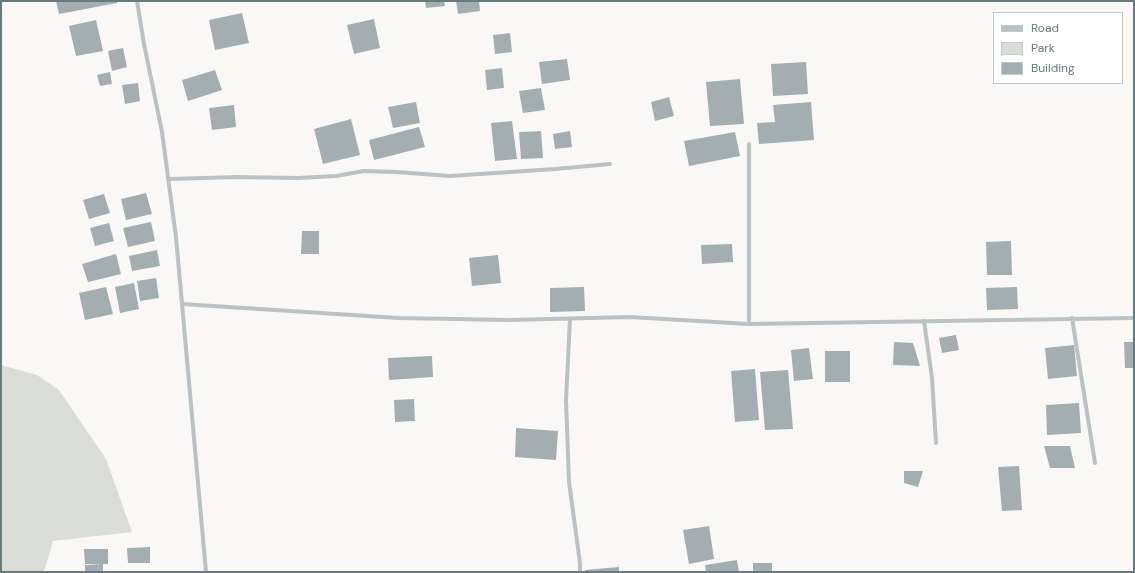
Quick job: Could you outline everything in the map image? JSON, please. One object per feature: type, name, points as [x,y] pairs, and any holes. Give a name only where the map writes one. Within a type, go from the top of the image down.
[{"type":"street","points":[[137,1],[162,132],[176,237],[206,572]]},
{"type":"street","points":[[748,324],[749,144]]},
{"type":"street","points":[[168,179],[237,177],[298,178],[336,176],[364,172],[396,172],[450,176],[610,164]]},
{"type":"street","points":[[182,304],[398,318],[509,320],[630,317],[748,324],[1134,318]]},
{"type":"street","points":[[1072,318],[1095,463]]},
{"type":"street","points":[[570,319],[566,400],[569,482],[580,572]]},
{"type":"street","points":[[924,321],[932,378],[936,443]]},
{"type":"green space","points":[[1,365],[37,375],[59,390],[106,459],[132,532],[53,541],[44,572],[1,572]]},
{"type":"building","points":[[56,1],[117,1],[117,3],[59,14]]},
{"type":"building","points":[[425,1],[444,1],[445,6],[426,8]]},
{"type":"building","points":[[456,1],[479,1],[480,11],[458,14]]},
{"type":"building","points":[[242,13],[249,43],[215,50],[209,20]]},
{"type":"building","points":[[374,19],[380,48],[354,54],[347,25]]},
{"type":"building","points":[[96,20],[103,51],[76,56],[69,26]]},
{"type":"building","points":[[510,33],[512,52],[495,54],[493,35]]},
{"type":"building","points":[[123,48],[127,67],[112,71],[108,51]]},
{"type":"building","points":[[567,59],[570,80],[542,84],[539,62]]},
{"type":"building","points":[[806,62],[808,94],[773,96],[771,64]]},
{"type":"building","points":[[502,68],[504,88],[487,90],[485,70]]},
{"type":"building","points":[[215,70],[222,90],[188,101],[182,80]]},
{"type":"building","points":[[110,72],[112,84],[100,86],[97,75]]},
{"type":"building","points":[[740,79],[744,124],[710,126],[706,82]]},
{"type":"building","points":[[138,83],[140,101],[125,104],[122,85]]},
{"type":"building","points":[[541,88],[545,110],[523,113],[519,91]]},
{"type":"building","points":[[669,97],[674,116],[655,121],[651,102]]},
{"type":"building","points":[[416,102],[420,123],[393,128],[388,107]]},
{"type":"building","points":[[811,102],[814,140],[759,144],[757,123],[775,122],[773,105]]},
{"type":"building","points":[[234,105],[236,127],[212,130],[209,108]]},
{"type":"building","points":[[351,119],[360,155],[323,164],[314,129]]},
{"type":"building","points":[[512,121],[517,159],[495,161],[491,123]]},
{"type":"building","points":[[419,127],[425,147],[374,160],[369,140]]},
{"type":"building","points":[[541,131],[543,158],[521,159],[519,132]]},
{"type":"building","points":[[570,131],[572,147],[555,149],[553,134]]},
{"type":"building","points":[[735,132],[740,156],[689,166],[684,141]]},
{"type":"building","points":[[146,193],[152,214],[126,220],[121,199]]},
{"type":"building","points":[[104,194],[110,213],[89,219],[83,200]]},
{"type":"building","points":[[151,222],[155,241],[128,247],[123,228]]},
{"type":"building","points":[[109,223],[114,241],[95,246],[90,228]]},
{"type":"building","points":[[302,231],[319,231],[319,254],[301,254]]},
{"type":"building","points":[[1011,241],[1012,275],[987,275],[986,242]]},
{"type":"building","points":[[732,244],[733,262],[702,264],[701,245]]},
{"type":"building","points":[[157,250],[160,266],[132,271],[129,256]]},
{"type":"building","points":[[116,254],[121,274],[88,282],[82,264]]},
{"type":"building","points":[[498,255],[501,283],[472,286],[469,258]]},
{"type":"building","points":[[156,278],[159,298],[140,301],[137,281]]},
{"type":"building","points":[[134,283],[139,309],[120,313],[115,287]]},
{"type":"building","points":[[106,287],[113,314],[85,320],[79,293]]},
{"type":"building","points":[[584,287],[585,311],[550,312],[550,288]]},
{"type":"building","points":[[1017,287],[1018,309],[987,310],[986,288]]},
{"type":"building","points":[[956,335],[959,350],[942,353],[939,338]]},
{"type":"building","points":[[894,342],[913,343],[920,366],[893,365]]},
{"type":"building","points":[[1124,342],[1134,342],[1134,368],[1125,368]]},
{"type":"building","points":[[1074,345],[1077,376],[1048,379],[1045,348]]},
{"type":"building","points":[[809,348],[813,379],[794,381],[791,350]]},
{"type":"building","points":[[825,351],[850,351],[850,382],[825,382]]},
{"type":"building","points":[[432,356],[433,377],[389,380],[388,358]]},
{"type":"building","points":[[755,369],[759,420],[735,422],[731,371]]},
{"type":"building","points":[[788,370],[793,429],[765,430],[760,372]]},
{"type":"building","points":[[414,399],[415,421],[395,422],[394,400]]},
{"type":"building","points":[[1079,403],[1081,433],[1047,435],[1046,405]]},
{"type":"building","points":[[516,428],[558,431],[556,460],[515,457]]},
{"type":"building","points":[[1044,446],[1070,446],[1075,468],[1050,468]]},
{"type":"building","points":[[1019,466],[1022,510],[1002,511],[998,467]]},
{"type":"building","points":[[904,471],[923,471],[918,487],[904,483]]},
{"type":"building","points":[[709,526],[714,559],[689,564],[683,530]]},
{"type":"building","points":[[150,547],[150,563],[128,563],[127,548]]},
{"type":"building","points":[[84,549],[108,549],[108,564],[85,564]]},
{"type":"building","points":[[737,560],[739,572],[706,572],[705,565]]},
{"type":"building","points":[[753,563],[772,563],[772,572],[753,572]]},
{"type":"building","points":[[103,564],[103,572],[85,572],[85,565]]},
{"type":"building","points":[[619,567],[619,572],[586,572],[585,570]]}]
